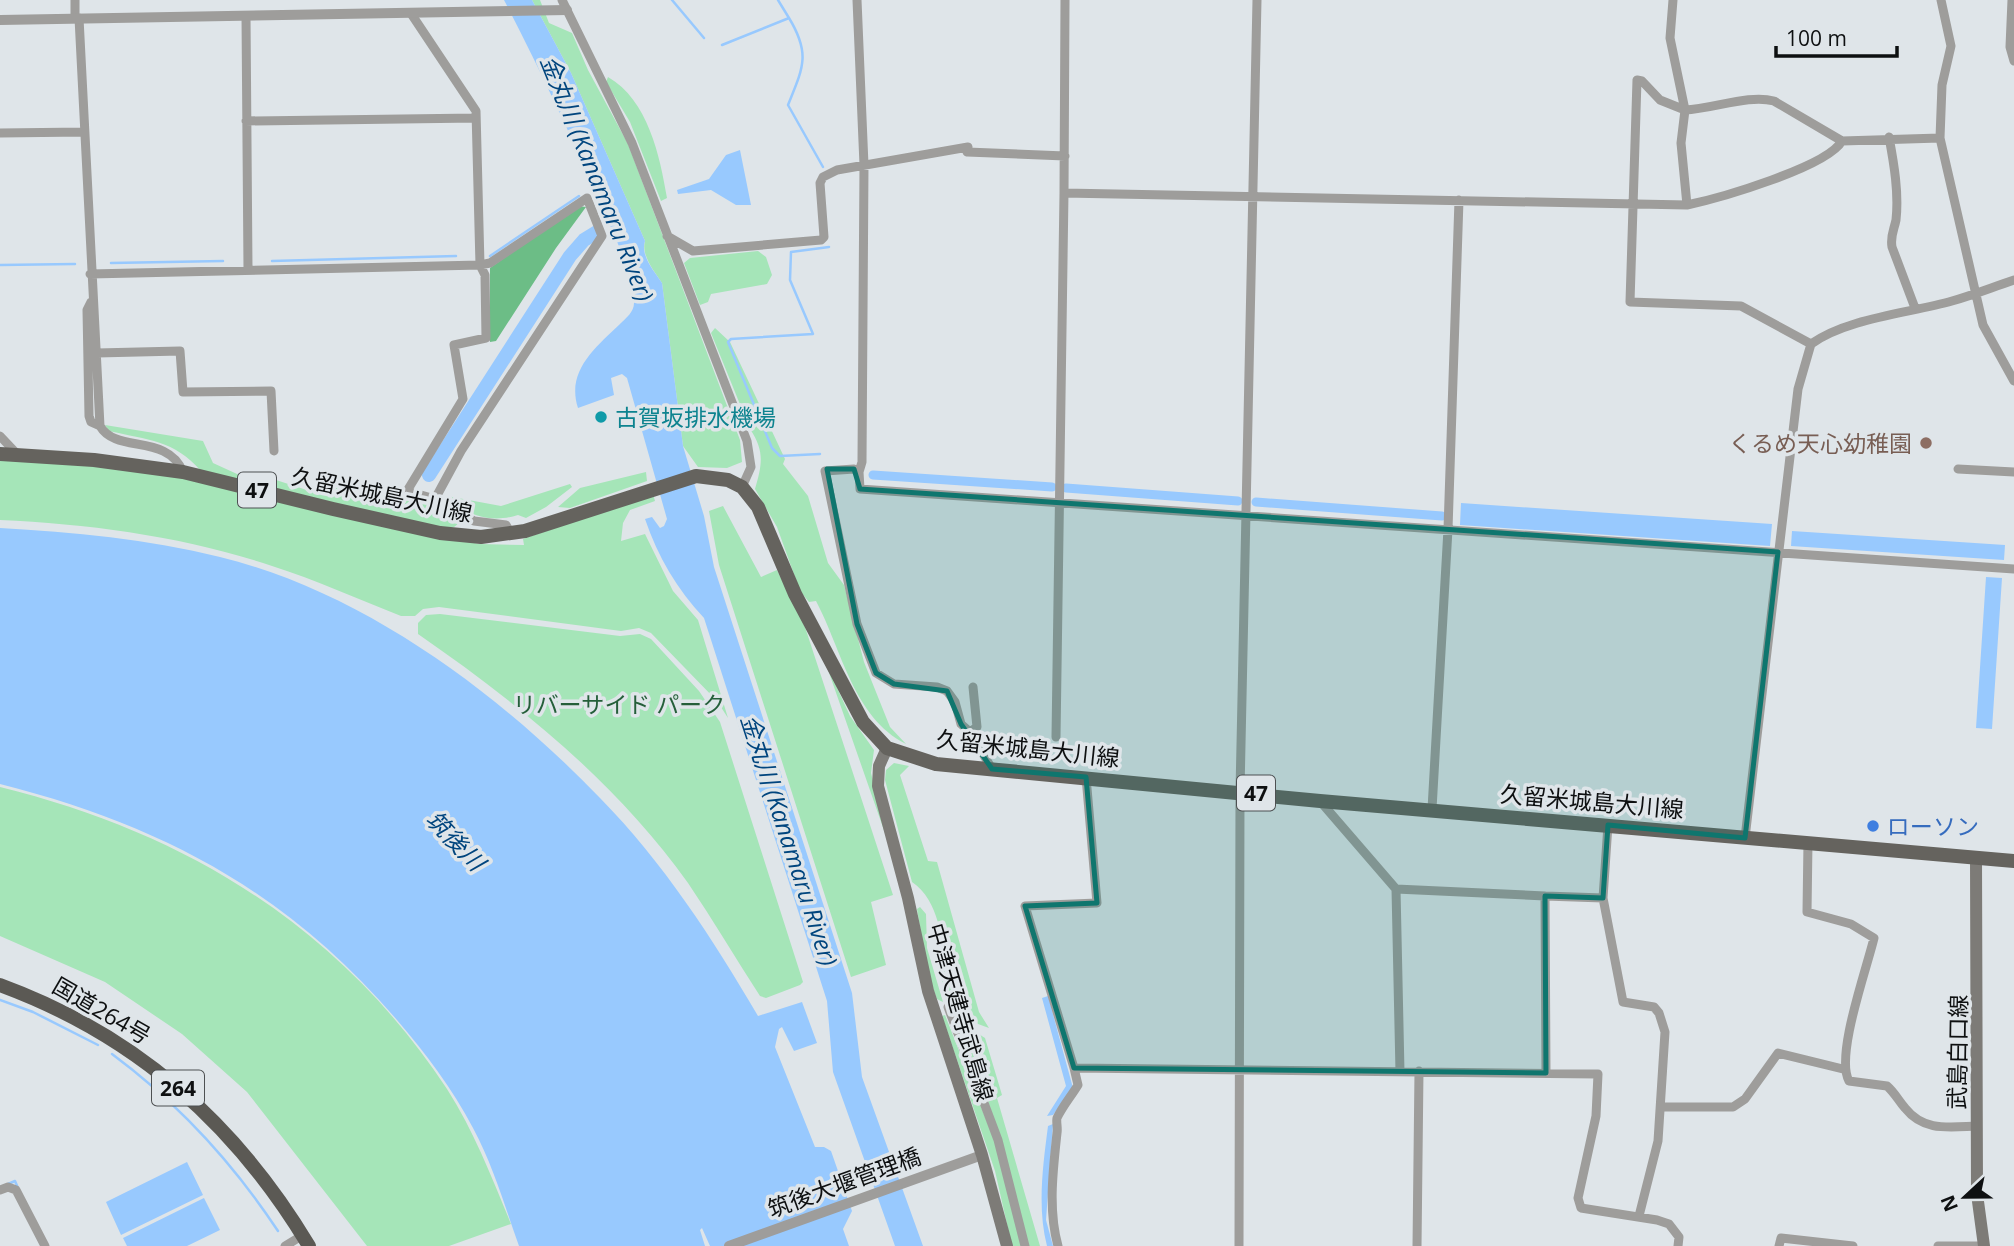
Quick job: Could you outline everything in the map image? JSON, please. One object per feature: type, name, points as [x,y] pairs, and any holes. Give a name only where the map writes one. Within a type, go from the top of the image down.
[{"type":"highway","name":"国道264号","points":[[0,985],[86,1021],[146,1061],[203,1110],[241,1149],[306,1240]]},
{"type":"main road","name":"久留米城島大川線","points":[[0,454],[106,461],[184,472],[440,533],[481,537],[511,534],[696,476],[728,480],[742,487],[758,507],[795,594],[863,722],[887,748],[936,764],[1240,791],[1320,801],[2014,861]]},
{"type":"main road","name":"中津天建寺武島線","points":[[887,748],[878,765],[878,786],[908,898],[928,991],[1007,1246]]},
{"type":"main road","name":"武島白口線","points":[[1976,858],[1978,1194],[1984,1246]]},
{"type":"street","points":[[75,0],[100,426]]},
{"type":"street","points":[[857,0],[864,165],[860,489],[2014,569]]},
{"type":"street","points":[[1056,737],[1065,0]]},
{"type":"street","points":[[1238,1246],[1240,791],[1255,194],[1257,0]]},
{"type":"street","points":[[1673,0],[1670,38],[1685,110],[1681,142],[1687,205]]},
{"type":"street","points":[[1941,0],[1951,46],[1942,85],[1940,138],[1973,293],[1983,325],[2014,382]]},
{"type":"street","points":[[2012,0],[2010,47],[2014,61]]},
{"type":"street","points":[[0,20],[548,12],[565,5],[632,143],[747,441],[751,467],[742,487]]},
{"type":"street","points":[[412,15],[476,111],[480,265],[485,275],[486,338],[454,345],[463,399],[407,491],[435,499],[474,521],[506,525],[511,534]]},
{"type":"street","points":[[246,16],[248,269]]},
{"type":"street","points":[[1811,344],[1741,306],[1630,302],[1635,82],[1642,81],[1660,100],[1685,110],[1711,109],[1762,98],[1774,101],[1842,141],[1889,137],[1940,138]]},
{"type":"street","points":[[246,121],[475,118]]},
{"type":"street","points":[[0,133],[84,132]]},
{"type":"street","points":[[1889,137],[1895,173],[1896,221],[1890,236],[1915,308]]},
{"type":"street","points":[[1064,193],[1255,194],[1687,205],[1774,179],[1836,152],[1842,141]]},
{"type":"street","points":[[667,236],[693,251],[821,240],[823,177],[837,170],[968,148],[967,152],[1065,156]]},
{"type":"street","points":[[90,274],[480,265],[489,263],[587,198],[602,236],[461,451],[435,499]]},
{"type":"street","points":[[1432,809],[1448,529],[1459,200]]},
{"type":"street","points":[[1745,838],[1798,389],[1811,344],[1819,338],[2014,280]]},
{"type":"street","points":[[92,301],[87,310],[91,422],[100,426],[108,435],[162,449],[174,456],[184,472]]},
{"type":"street","points":[[97,353],[180,351],[183,392],[271,391],[274,451]]},
{"type":"street","points":[[0,436],[18,455]]},
{"type":"street","points":[[859,472],[854,469],[825,471],[857,624],[869,661],[884,680],[947,691],[955,702],[961,724],[970,732],[992,769]]},
{"type":"street","points":[[1958,469],[2014,472]]},
{"type":"street","points":[[970,732],[977,727],[973,687]]},
{"type":"street","points":[[1058,1246],[1052,1223],[1055,1194],[1053,1151],[1058,1132],[1056,1119],[1078,1085],[1025,906],[1097,903],[1086,777]]},
{"type":"street","points":[[1320,801],[1396,889],[1400,1072]]},
{"type":"street","points":[[1608,825],[1603,898],[1623,1002],[1654,1007],[1659,1013],[1665,1032],[1659,1088],[1661,1107],[1658,1141],[1639,1216]]},
{"type":"street","points":[[1808,842],[1807,912],[1852,924],[1874,937],[1851,1021],[1843,1069],[1849,1081],[1887,1086],[1905,1108],[1926,1125],[1940,1128],[1977,1126]]},
{"type":"street","points":[[1396,889],[1603,898]]},
{"type":"street","points":[[1545,896],[1546,1073]]},
{"type":"street","points":[[948,1007],[998,1140],[1025,1246]]},
{"type":"street","points":[[1661,1107],[1733,1107],[1745,1099],[1778,1053],[1843,1069]]},
{"type":"street","points":[[1074,1068],[1598,1074],[1596,1116],[1578,1198],[1581,1208],[1639,1216],[1670,1224],[1679,1237],[1678,1246]]},
{"type":"street","points":[[1417,1246],[1419,1071]]},
{"type":"street","name":"筑後大堰管理橋","points":[[729,1246],[978,1157]]},
{"type":"street","points":[[0,1190],[8,1187],[16,1190],[45,1246]]},
{"type":"street","points":[[1779,1246],[1781,1238],[1853,1246]]},
{"type":"street","points":[[285,1246],[306,1240]]},
{"type":"street","points":[[1938,1246],[1979,1246]]},
{"type":"highlighted area","points":[[827,469],[854,469],[860,489],[1778,552],[1745,838],[1608,825],[1603,898],[1545,896],[1546,1073],[1074,1068],[1025,906],[1097,903],[1086,777],[992,769],[961,724],[947,691],[894,684],[876,673],[857,624]]},
{"type":"green space","points":[[532,0],[540,0],[549,23],[572,33],[588,70],[628,144],[740,440],[742,462],[727,468],[698,467],[683,446],[662,283],[647,257],[645,241],[571,73]]},
{"type":"green space","points":[[608,77],[622,87],[633,100],[650,130],[667,198],[661,201],[630,122],[606,82]]},
{"type":"green space","points":[[578,206],[586,207],[496,341],[490,342],[490,268]]},
{"type":"green space","points":[[758,251],[766,257],[772,275],[767,284],[711,294],[708,302],[700,305],[684,263],[690,258]]},
{"type":"green space","points":[[715,328],[730,342],[785,459],[783,464],[808,496],[828,563],[844,585],[864,662],[890,727],[906,744],[888,732],[861,700],[816,601],[809,602],[800,591],[777,527],[755,489],[760,451],[711,333]]},
{"type":"green space","points":[[105,425],[203,441],[213,463],[248,479],[276,480],[319,494],[339,487],[403,499],[426,500],[463,520],[454,527],[440,528],[201,471],[170,447],[148,439],[109,431]]},
{"type":"green space","points":[[0,460],[95,465],[170,474],[479,544],[524,545],[523,539],[653,494],[655,501],[630,510],[623,523],[621,541],[645,534],[673,591],[698,620],[728,718],[717,701],[651,633],[639,628],[621,631],[439,607],[423,609],[415,616],[401,616],[288,571],[206,547],[103,529],[0,520]]},
{"type":"green space","points":[[646,472],[647,481],[570,508],[558,507],[580,488]]},
{"type":"green space","points":[[570,484],[572,487],[526,518],[518,515],[488,518],[462,510],[444,500],[447,496],[501,506]]},
{"type":"green space","points":[[723,506],[761,577],[777,570],[805,627],[893,895],[871,902],[886,965],[851,977],[719,565],[709,511]]},
{"type":"green space","name":"リバーサイド パーク","points":[[440,614],[620,636],[640,634],[651,639],[699,691],[720,722],[803,982],[800,985],[766,998],[760,996],[688,883],[630,811],[598,778],[529,717],[418,634],[418,623],[426,615]]},
{"type":"green space","points":[[826,664],[850,716],[874,750],[871,773],[887,839]]},
{"type":"green space","points":[[894,763],[909,766],[900,775],[928,861],[937,862],[979,1012],[989,1028],[978,1024],[964,998],[951,970],[934,910],[921,890],[912,882],[885,780],[886,770]]},
{"type":"green space","points":[[0,787],[69,807],[134,831],[195,860],[254,894],[308,934],[358,980],[405,1031],[447,1089],[474,1138],[511,1224],[449,1246],[367,1246],[247,1092],[182,1034],[105,982],[0,936]]},
{"type":"green space","points":[[920,907],[926,914],[927,948],[943,1002],[937,999],[928,975],[917,909]]},
{"type":"green space","points":[[935,945],[960,1009],[975,1030],[985,1038],[1002,1095],[997,1098],[1040,1246],[1028,1246],[995,1122],[947,997]]},
{"type":"green space","points":[[945,1015],[996,1145],[1021,1246],[1012,1246],[995,1171],[942,1016]]},
{"type":"water","name":"金丸川 (Kanamaru River)","points":[[504,0],[532,0],[571,73],[645,241],[646,257],[662,283],[683,446],[704,516],[714,567],[852,993],[862,1077],[923,1246],[895,1246],[833,1072],[827,1001],[704,618],[669,572],[645,519],[652,517],[660,528],[667,519],[627,378],[622,374],[611,378],[614,395],[578,408],[575,395],[579,371],[593,351],[631,312],[634,306],[631,281],[591,181]]},
{"type":"water","points":[[740,150],[751,205],[736,205],[711,190],[678,194],[677,190],[709,179],[726,155]]},
{"type":"water","points":[[1461,503],[1772,524],[1770,546],[1460,525]]},
{"type":"water","name":"筑後川","points":[[0,528],[83,534],[166,545],[273,573],[326,595],[426,651],[518,721],[600,798],[645,848],[705,930],[758,1016],[802,1002],[817,1043],[794,1051],[782,1027],[779,1029],[775,1047],[815,1147],[824,1147],[831,1151],[852,1211],[843,1229],[849,1246],[710,1246],[702,1228],[700,1230],[705,1246],[519,1246],[487,1157],[465,1113],[447,1085],[397,1020],[355,975],[311,935],[266,900],[218,869],[168,843],[115,820],[0,784]]},
{"type":"water","points":[[1792,531],[2005,545],[2004,560],[1791,546]]},
{"type":"water","points":[[1986,577],[2002,578],[1992,729],[1976,728]]},
{"type":"water","points":[[1048,996],[1073,1088],[1053,1115],[1047,1116],[1066,1086],[1042,998]]},
{"type":"water","points":[[1053,1124],[1046,1220],[1053,1246],[1047,1246],[1042,1217],[1042,1186],[1048,1126]]},
{"type":"water","points":[[187,1162],[203,1195],[121,1235],[106,1202]]},
{"type":"water","points":[[204,1198],[220,1230],[187,1246],[127,1246],[123,1238]]},
{"type":"waterway","points":[[672,0],[704,38]]},
{"type":"waterway","points":[[778,0],[789,18]]},
{"type":"waterway","points":[[722,45],[789,18],[800,42],[802,61],[798,81],[788,105],[823,167]]},
{"type":"waterway","name":"金丸川 (Kanamaru River)","points":[[490,256],[579,196]]},
{"type":"waterway","name":"金丸川 (Kanamaru River)","points":[[429,475],[570,256],[584,240],[597,232]]},
{"type":"waterway","points":[[820,454],[780,456],[772,448],[728,342],[731,339],[813,334],[790,280],[791,252],[829,247]]},
{"type":"waterway","points":[[272,261],[456,256]]},
{"type":"waterway","points":[[111,263],[223,261]]},
{"type":"waterway","points":[[0,265],[75,264]]},
{"type":"waterway","points":[[873,475],[1052,487]]},
{"type":"waterway","points":[[1066,488],[1238,501]]},
{"type":"waterway","points":[[1256,502],[1442,516]]},
{"type":"waterway","points":[[0,1000],[33,1012],[98,1045]]},
{"type":"waterway","points":[[112,1054],[159,1093],[203,1135],[278,1231]]},
{"type":"waterway","points":[[8,1184],[15,1181],[18,1188]]},
{"type":"place","name":"古賀坂排水機場","points":[[601,417]]},
{"type":"place","name":"くるめ天心幼稚園","points":[[1926,443]]},
{"type":"place","name":"ローソン","points":[[1873,826]]}]
